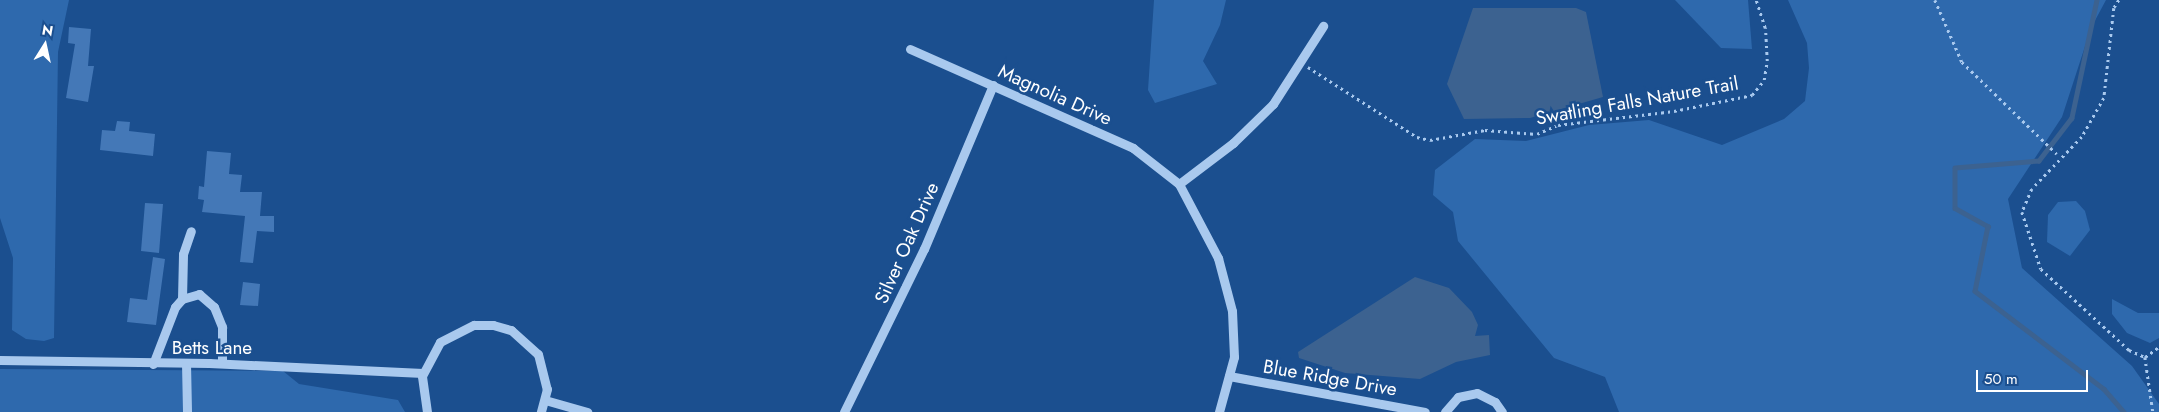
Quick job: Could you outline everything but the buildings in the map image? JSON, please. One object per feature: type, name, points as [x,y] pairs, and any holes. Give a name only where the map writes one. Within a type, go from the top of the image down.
[{"type":"street","points":[[1180,184],[1233,143],[1273,104],[1323,26]]},
{"type":"street","name":"Magnolia Drive","points":[[910,50],[1133,148],[1180,184],[1218,258],[1232,311],[1234,357],[1219,412]]},
{"type":"street","name":"Silver Oak Drive","points":[[844,412],[924,249],[993,85]]},
{"type":"street","points":[[153,364],[182,299],[183,254],[191,231]]},
{"type":"street","points":[[182,299],[200,294],[214,306],[222,327],[222,363]]},
{"type":"street","points":[[427,412],[424,373],[440,342],[456,331],[493,325],[518,335],[538,354],[545,371],[545,400],[541,412]]},
{"type":"street","name":"Betts Lane","points":[[0,360],[153,364],[222,363],[424,373]]},
{"type":"street","points":[[186,363],[187,412]]},
{"type":"street","name":"Blue Ridge Drive","points":[[1229,376],[1426,412]]},
{"type":"street","points":[[1445,412],[1458,397],[1477,393],[1495,402],[1502,412]]},
{"type":"street","points":[[545,400],[587,412]]},
{"type":"path","name":"Swatling Falls Nature Trail","points":[[1300,61],[1369,110],[1417,137],[1430,140],[1485,130],[1537,134],[1558,125],[1674,111],[1752,95],[1764,80],[1767,61],[1765,28],[1756,0]]},
{"type":"path","points":[[1935,0],[1962,62],[2037,132],[2057,154]]},
{"type":"path","points":[[2119,0],[2114,8],[2104,98],[2082,137],[2060,157],[2032,189],[2022,212],[2029,242],[2041,269],[2129,350],[2145,357]]},
{"type":"path","points":[[2028,124],[2060,157]]},
{"type":"path","points":[[2145,357],[2159,347]]},
{"type":"path","points":[[2145,357],[2153,412]]},
{"type":"shaded area","points":[[0,0],[69,0],[58,52],[54,338],[44,341],[26,339],[12,330],[13,258],[0,218]]},
{"type":"shaded area","points":[[1154,0],[1226,0],[1220,25],[1203,61],[1217,84],[1155,103],[1148,90]]},
{"type":"shaded area","points":[[1675,0],[1748,0],[1752,49],[1721,48]]},
{"type":"shaded area","points":[[1788,0],[2106,0],[2091,28],[2062,117],[2008,199],[2022,268],[2132,366],[2159,404],[2159,412],[1619,412],[1605,377],[1554,358],[1458,241],[1453,212],[1433,195],[1435,170],[1475,139],[1526,141],[1589,125],[1649,120],[1722,145],[1784,119],[1805,101],[1809,68],[1807,43]]},
{"type":"shaded area","points":[[1473,8],[1576,8],[1586,12],[1603,97],[1530,118],[1464,119],[1447,84]]},
{"type":"shaded area","points":[[2076,201],[2085,211],[2090,230],[2070,256],[2047,242],[2048,215],[2058,202]]},
{"type":"shaded area","points":[[1415,277],[1449,288],[1472,312],[1478,325],[1475,336],[1489,335],[1490,355],[1456,362],[1420,379],[1345,373],[1299,358],[1298,352]]},
{"type":"shaded area","points":[[2112,299],[2138,313],[2159,313],[2159,338],[2150,343],[2127,333],[2112,314]]},
{"type":"shaded area","points":[[0,369],[283,371],[299,384],[398,400],[405,412],[0,412]]},
{"type":"waterway","points":[[2097,0],[2072,118],[2039,161],[1955,168],[1955,208],[1988,226],[1975,291],[2104,389],[2124,412]]}]
